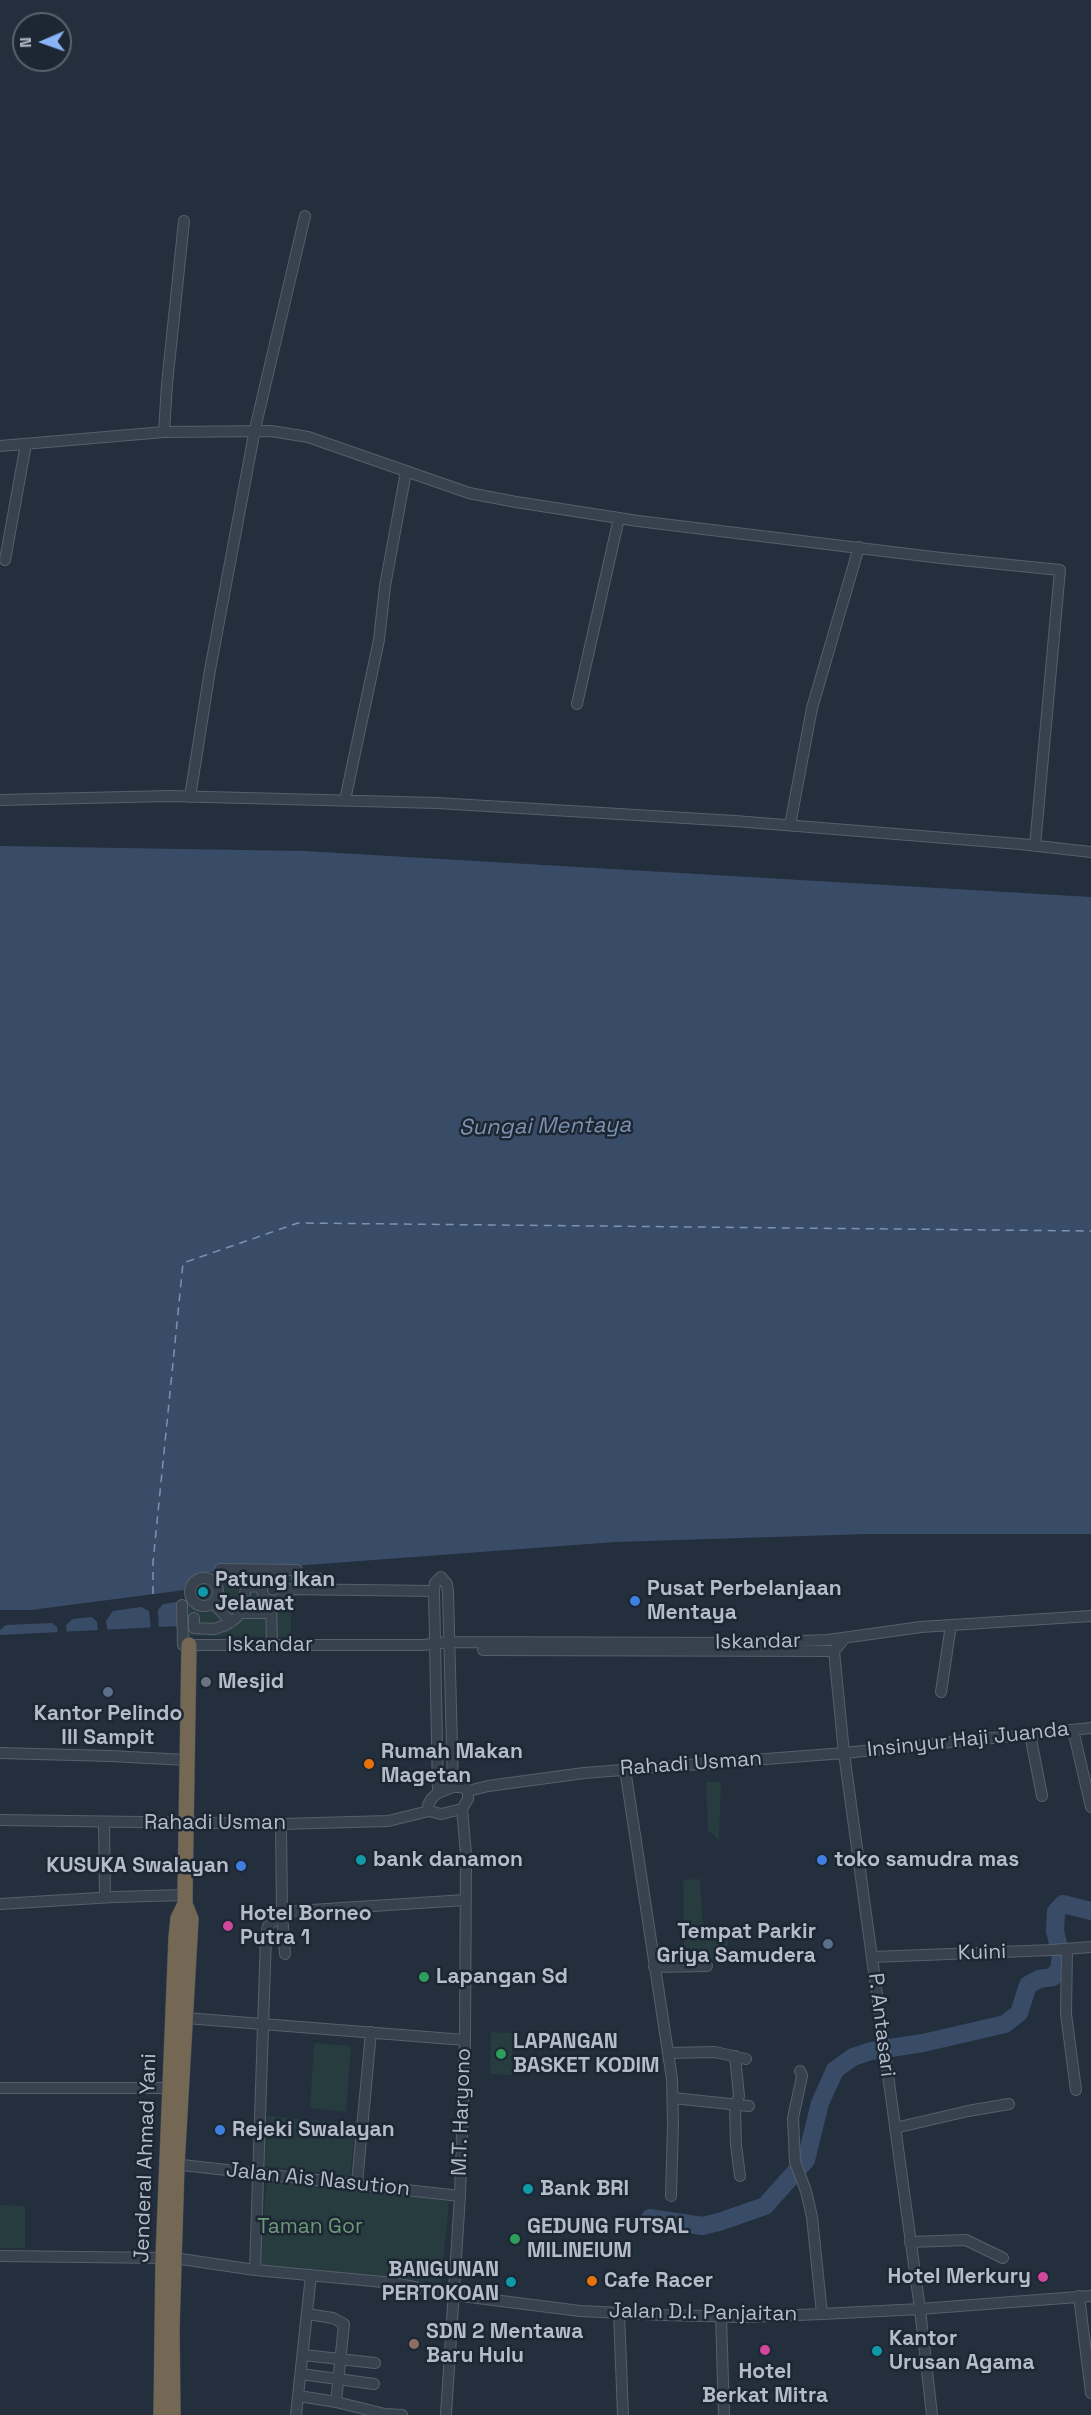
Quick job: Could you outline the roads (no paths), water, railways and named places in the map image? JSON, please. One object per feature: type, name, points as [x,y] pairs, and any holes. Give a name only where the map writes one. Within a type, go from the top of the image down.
[{"type":"highway","name":"Jenderal Ahmad Yani","points":[[161,2415],[172,2164],[186,2018],[191,1919],[185,1899],[186,1645]]},
{"type":"highway","name":"Jenderal Ahmad Yani","points":[[172,2164],[170,2088],[176,1938],[178,1918],[185,1899]]},
{"type":"highway","name":"Jenderal Ahmad Yani","points":[[168,2258],[173,2415]]},
{"type":"street","points":[[190,797],[210,670],[255,429],[305,216]]},
{"type":"street","points":[[164,432],[166,384],[184,221]]},
{"type":"street","points":[[0,446],[164,432],[255,429],[308,437],[469,493],[619,518],[941,558],[1060,570],[1035,846]]},
{"type":"street","points":[[5,560],[26,444]]},
{"type":"street","points":[[345,800],[379,640],[385,586],[406,472]]},
{"type":"street","points":[[577,704],[619,518]]},
{"type":"street","points":[[790,825],[812,708],[859,547]]},
{"type":"street","points":[[0,800],[190,797],[448,804],[790,825],[1091,852]]},
{"type":"street","points":[[220,1569],[297,1570],[297,1578],[321,1579],[321,1589]]},
{"type":"street","points":[[438,1793],[434,1591],[435,1583],[441,1577],[447,1584],[448,1592],[453,1787]]},
{"type":"street","points":[[274,1579],[281,1582],[284,1589],[281,1597],[271,1600],[265,1597],[263,1587],[267,1581],[274,1579]]},
{"type":"street","points":[[194,1618],[194,1628],[214,1629],[231,1622],[240,1613],[245,1603],[246,1587],[263,1587]]},
{"type":"street","points":[[284,1589],[434,1591]]},
{"type":"street","points":[[271,1600],[272,1645]]},
{"type":"street","points":[[213,1603],[231,1622]]},
{"type":"street","points":[[182,1605],[186,1645]]},
{"type":"street","points":[[240,1613],[271,1613]]},
{"type":"street","name":"Iskandar","points":[[186,1645],[449,1646],[738,1643],[844,1639],[921,1627],[1091,1616]]},
{"type":"street","points":[[942,1692],[951,1625]]},
{"type":"street","points":[[834,1651],[844,1639]]},
{"type":"street","name":"Iskandar","points":[[449,1646],[536,1652],[834,1651]]},
{"type":"street","name":"P. Antasari","points":[[834,1651],[844,1753],[920,2310],[932,2415]]},
{"type":"street","name":"Insinyur Haji Juanda","points":[[844,1753],[1091,1728]]},
{"type":"street","points":[[1073,1730],[1091,1807]]},
{"type":"street","points":[[1030,1734],[1042,1796]]},
{"type":"street","name":"Rahadi Usman","points":[[468,1791],[499,1784],[625,1769],[844,1753]]},
{"type":"street","points":[[0,1754],[187,1760]]},
{"type":"street","points":[[625,1769],[674,2098],[671,2196]]},
{"type":"street","points":[[429,1811],[430,1801],[438,1793],[453,1787],[468,1791],[468,1799],[462,1809]]},
{"type":"street","name":"Rahadi Usman","points":[[0,1820],[281,1824],[387,1821],[429,1811],[441,1814],[462,1809]]},
{"type":"street","name":"M.T. Haryono","points":[[446,2415],[460,2196],[465,2040],[465,1841],[462,1809]]},
{"type":"street","points":[[104,1823],[105,1897]]},
{"type":"street","points":[[281,1824],[285,1954]]},
{"type":"street","points":[[0,1904],[105,1897],[185,1899]]},
{"type":"street","points":[[255,2270],[266,1936],[272,1920],[282,1914],[296,1911],[465,1900]]},
{"type":"street","name":"Kuini","points":[[872,1957],[1091,1947]]},
{"type":"street","points":[[1066,1949],[1066,2014],[1076,2090]]},
{"type":"street","points":[[654,1967],[707,1966]]},
{"type":"street","points":[[186,2018],[465,2040]]},
{"type":"street","points":[[357,2183],[370,2032]]},
{"type":"street","points":[[668,2053],[715,2052],[741,2058],[739,2096],[735,2106],[740,2176]]},
{"type":"street","points":[[800,2071],[802,2074],[793,2118],[799,2172],[812,2217],[822,2314]]},
{"type":"street","points":[[0,2088],[170,2088]]},
{"type":"street","points":[[674,2098],[748,2106]]},
{"type":"street","points":[[895,2128],[1009,2104]]},
{"type":"street","name":"Jalan Ais Nasution","points":[[172,2164],[460,2196]]},
{"type":"street","points":[[910,2242],[966,2240],[1003,2258]]},
{"type":"street","name":"Jalan D.I. Panjaitan","points":[[0,2256],[168,2258],[255,2270],[394,2283],[454,2295],[619,2313],[721,2316],[822,2314],[920,2310],[1091,2296]]},
{"type":"street","points":[[296,2415],[311,2275]]},
{"type":"street","points":[[1079,2296],[1091,2393]]},
{"type":"street","points":[[619,2313],[623,2415]]},
{"type":"street","points":[[307,2314],[333,2318],[344,2324],[336,2402]]},
{"type":"street","points":[[721,2316],[724,2415]]},
{"type":"street","points":[[304,2355],[375,2363]]},
{"type":"street","points":[[301,2374],[374,2384]]},
{"type":"street","points":[[299,2396],[385,2414],[402,2415]]},
{"type":"water","name":"Sungai Mentaya","points":[[0,846],[304,851],[1091,897],[1091,1534],[867,1534],[615,1542],[199,1573],[188,1582],[186,1603],[178,1626],[0,1635]]},
{"type":"waterway","points":[[650,2218],[702,2226],[765,2206],[806,2160],[820,2103],[835,2070],[853,2057],[871,2051],[923,2043],[1005,2024],[1019,2013],[1028,1985],[1039,1979],[1053,1977],[1059,1969],[1061,1956],[1055,1931],[1056,1912],[1063,1904],[1091,1911]]},
{"type":"place","name":"Patung Ikan Jelawat","points":[[203,1592]]},
{"type":"place","name":"Pusat Perbelanjaan Mentaya","points":[[635,1601]]},
{"type":"place","name":"Mesjid","points":[[206,1682]]},
{"type":"place","name":"Kantor Pelindo III Sampit","points":[[108,1692]]},
{"type":"place","name":"Rumah Makan Magetan","points":[[369,1764]]},
{"type":"place","name":"bank danamon","points":[[361,1860]]},
{"type":"place","name":"toko samudra mas","points":[[822,1860]]},
{"type":"place","name":"KUSUKA Swalayan","points":[[241,1866]]},
{"type":"place","name":"Hotel Borneo Putra 1","points":[[228,1926]]},
{"type":"place","name":"Tempat Parkir Griya Samudera","points":[[828,1944]]},
{"type":"place","name":"Lapangan Sd","points":[[424,1977]]},
{"type":"place","name":"LAPANGAN BASKET KODIM","points":[[501,2054]]},
{"type":"place","name":"Rejeki Swalayan","points":[[220,2130]]},
{"type":"place","name":"Bank BRI","points":[[528,2189]]},
{"type":"place","name":"GEDUNG FUTSAL MILINEIUM","points":[[515,2239]]},
{"type":"place","name":"Hotel Merkury","points":[[1043,2277]]},
{"type":"place","name":"Cafe Racer","points":[[592,2281]]},
{"type":"place","name":"BANGUNAN PERTOKOAN","points":[[511,2282]]},
{"type":"place","name":"SDN 2 Mentawa Baru Hulu","points":[[414,2344]]},
{"type":"place","name":"Hotel Berkat Mitra","points":[[765,2350]]},
{"type":"place","name":"Kantor Urusan Agama","points":[[877,2351]]},
{"type":"park label","name":"Taman Gor","points":[[310,2227]]}]
